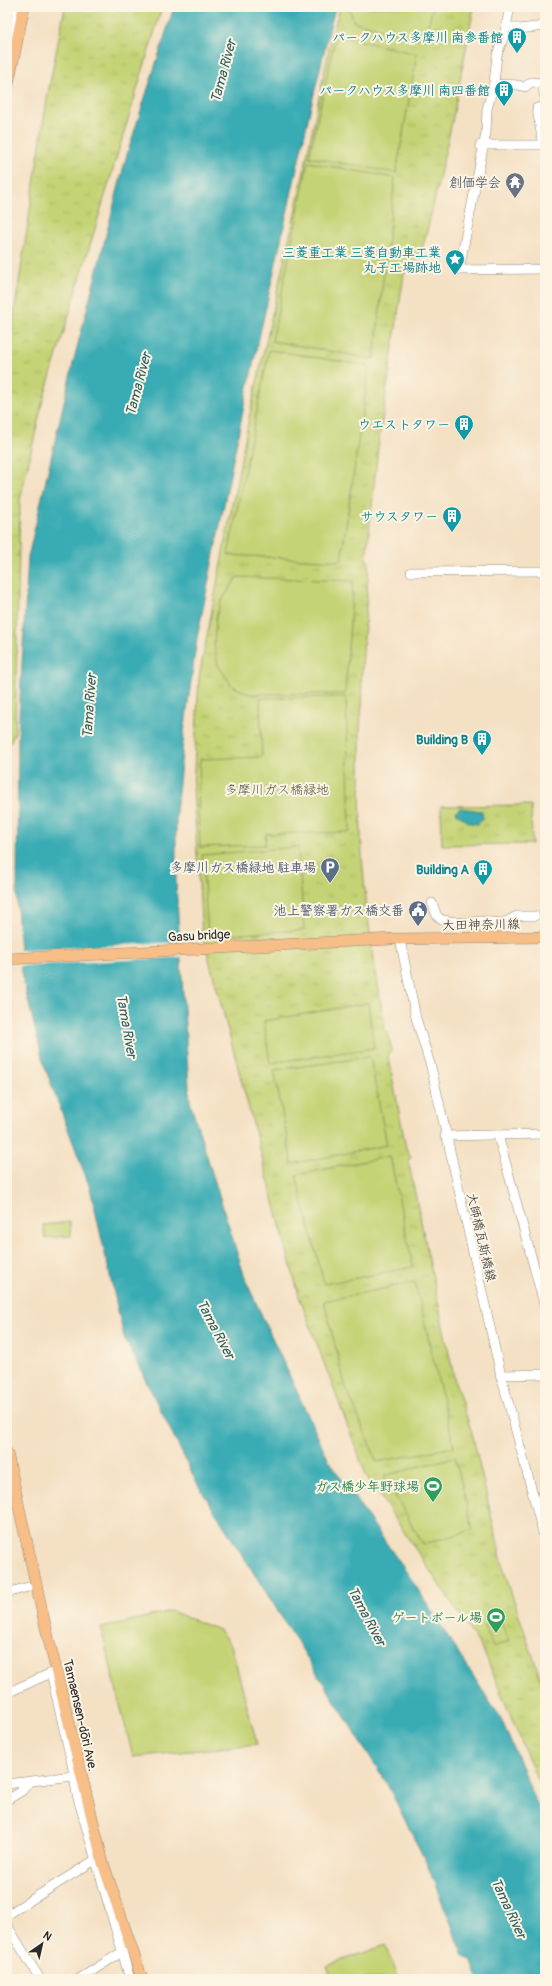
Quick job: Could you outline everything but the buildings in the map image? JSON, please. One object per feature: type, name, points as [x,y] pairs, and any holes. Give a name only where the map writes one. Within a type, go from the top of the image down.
[{"type":"main road","points":[[7,89],[24,7]]},
{"type":"main road","name":"大田神奈川線","points":[[396,939],[545,937]]},
{"type":"main road","name":"Gasu bridge","points":[[7,959],[396,939]]},
{"type":"main road","name":"Tamaensen-dōri Ave.","points":[[7,1453],[44,1620],[102,1858],[142,1979]]},
{"type":"street","points":[[10,44],[18,9],[11,7]]},
{"type":"street","points":[[510,7],[497,55],[494,84],[487,109],[487,125],[481,146],[471,214],[458,270],[545,269]]},
{"type":"street","points":[[506,26],[519,29],[532,26],[545,26]]},
{"type":"street","points":[[494,84],[507,85],[514,83],[525,87],[531,82],[543,80],[545,98]]},
{"type":"street","points":[[481,146],[544,145],[537,108],[545,106]]},
{"type":"street","points":[[410,572],[545,572]]},
{"type":"street","points":[[432,903],[437,916],[442,920],[464,923],[480,921],[503,923],[517,916],[535,916]]},
{"type":"street","name":"大師橋瓦斯橋線","points":[[396,939],[416,1018],[431,1067],[445,1136],[500,1375],[545,1540]]},
{"type":"street","points":[[445,1136],[545,1134]]},
{"type":"street","points":[[498,1135],[545,1307]]},
{"type":"street","points":[[500,1375],[545,1374]]},
{"type":"street","points":[[7,1586],[10,1592],[28,1587]]},
{"type":"street","points":[[7,1693],[50,1673],[73,1776],[95,1860],[130,1979]]},
{"type":"street","points":[[7,1784],[73,1776]]},
{"type":"street","points":[[7,1800],[22,1791],[29,1782]]},
{"type":"street","points":[[7,1915],[95,1860]]},
{"type":"street","points":[[7,1925],[10,1935],[40,1979]]},
{"type":"street","points":[[80,1979],[122,1952]]},
{"type":"green space","points":[[65,7],[162,7],[42,404],[20,500],[15,732],[10,743],[7,743],[7,360],[48,93]]},
{"type":"green space","name":"多摩川ガス橋緑地","points":[[340,7],[474,7],[452,122],[429,223],[420,257],[404,274],[378,447],[366,561],[369,561],[361,684],[363,694],[360,729],[361,839],[367,911],[385,1029],[389,1036],[392,1052],[388,1055],[406,1148],[411,1158],[408,1160],[455,1382],[472,1433],[504,1571],[545,1692],[545,1798],[483,1650],[366,1475],[299,1296],[202,933],[193,789],[199,677],[249,418],[300,190],[331,39]]},
{"type":"green space","points":[[349,7],[433,7],[424,40],[354,22]]},
{"type":"green space","points":[[336,35],[417,54],[396,173],[309,157]]},
{"type":"green space","points":[[308,162],[395,178],[374,359],[272,341]]},
{"type":"green space","points":[[269,350],[369,366],[341,561],[228,555]]},
{"type":"green space","points":[[237,577],[353,581],[345,694],[250,694],[232,686],[218,665],[214,644],[216,617],[221,602]]},
{"type":"green space","points":[[346,697],[350,832],[266,834],[265,845],[200,847],[198,807],[200,759],[262,757],[260,698]]},
{"type":"green space","points":[[531,805],[532,844],[442,845],[441,806]]},
{"type":"green space","points":[[298,847],[304,930],[208,936],[202,855]]},
{"type":"green space","points":[[368,1003],[374,1048],[270,1063],[264,1021]]},
{"type":"green space","points":[[370,1057],[387,1145],[292,1164],[274,1070]]},
{"type":"green space","points":[[390,1156],[413,1267],[324,1284],[296,1175]]},
{"type":"green space","points":[[70,1222],[71,1236],[45,1238],[43,1225]]},
{"type":"green space","points":[[415,1282],[454,1447],[377,1462],[345,1385],[324,1301]]},
{"type":"green space","name":"ガス橋少年野球場","points":[[455,1457],[473,1530],[423,1544],[384,1476]]},
{"type":"green space","points":[[171,1611],[219,1630],[231,1645],[257,1744],[133,1757],[101,1628]]},
{"type":"green space","name":"ゲートボール場","points":[[500,1620],[509,1641],[493,1647],[484,1627]]},
{"type":"green space","points":[[385,1945],[399,1979],[332,1979],[327,1966]]},
{"type":"water","name":"Tama River","points":[[174,7],[335,7],[311,106],[246,396],[197,638],[184,733],[176,813],[176,884],[190,1102],[246,1281],[329,1461],[412,1580],[502,1721],[545,1823],[545,1979],[478,1979],[471,1959],[464,1956],[426,1862],[386,1782],[198,1485],[124,1337],[90,1188],[44,1065],[21,972],[17,904],[18,734],[28,557],[74,359],[127,154]]},
{"type":"water","points":[[460,808],[482,811],[483,819],[478,824],[470,823],[457,814],[456,811]]},
{"type":"pier","points":[[181,942],[182,957],[19,966],[18,950]]},
{"type":"place","name":"パークハウス多摩川 南参番館","points":[[517,54]]},
{"type":"place","name":"パークハウス多摩川 南四番館","points":[[504,107]]},
{"type":"place","name":"創価学会","points":[[515,199]]},
{"type":"place","name":"三菱重工業 三菱自動車工業 丸子工場跡地","points":[[455,276]]},
{"type":"place","name":"ウエストタワー","points":[[464,441]]},
{"type":"place","name":"サウスタワー","points":[[452,533]]},
{"type":"place","name":"Building B","points":[[482,756]]},
{"type":"place","name":"多摩川ガス橋緑地 駐車場","points":[[330,884]]},
{"type":"place","name":"Building A","points":[[483,886]]},
{"type":"place","name":"池上警察署ガス橋交番","points":[[418,927]]},
{"type":"place","name":"ガス橋少年野球場","points":[[433,1503]]},
{"type":"place","name":"ゲートボール場","points":[[496,1634]]}]
